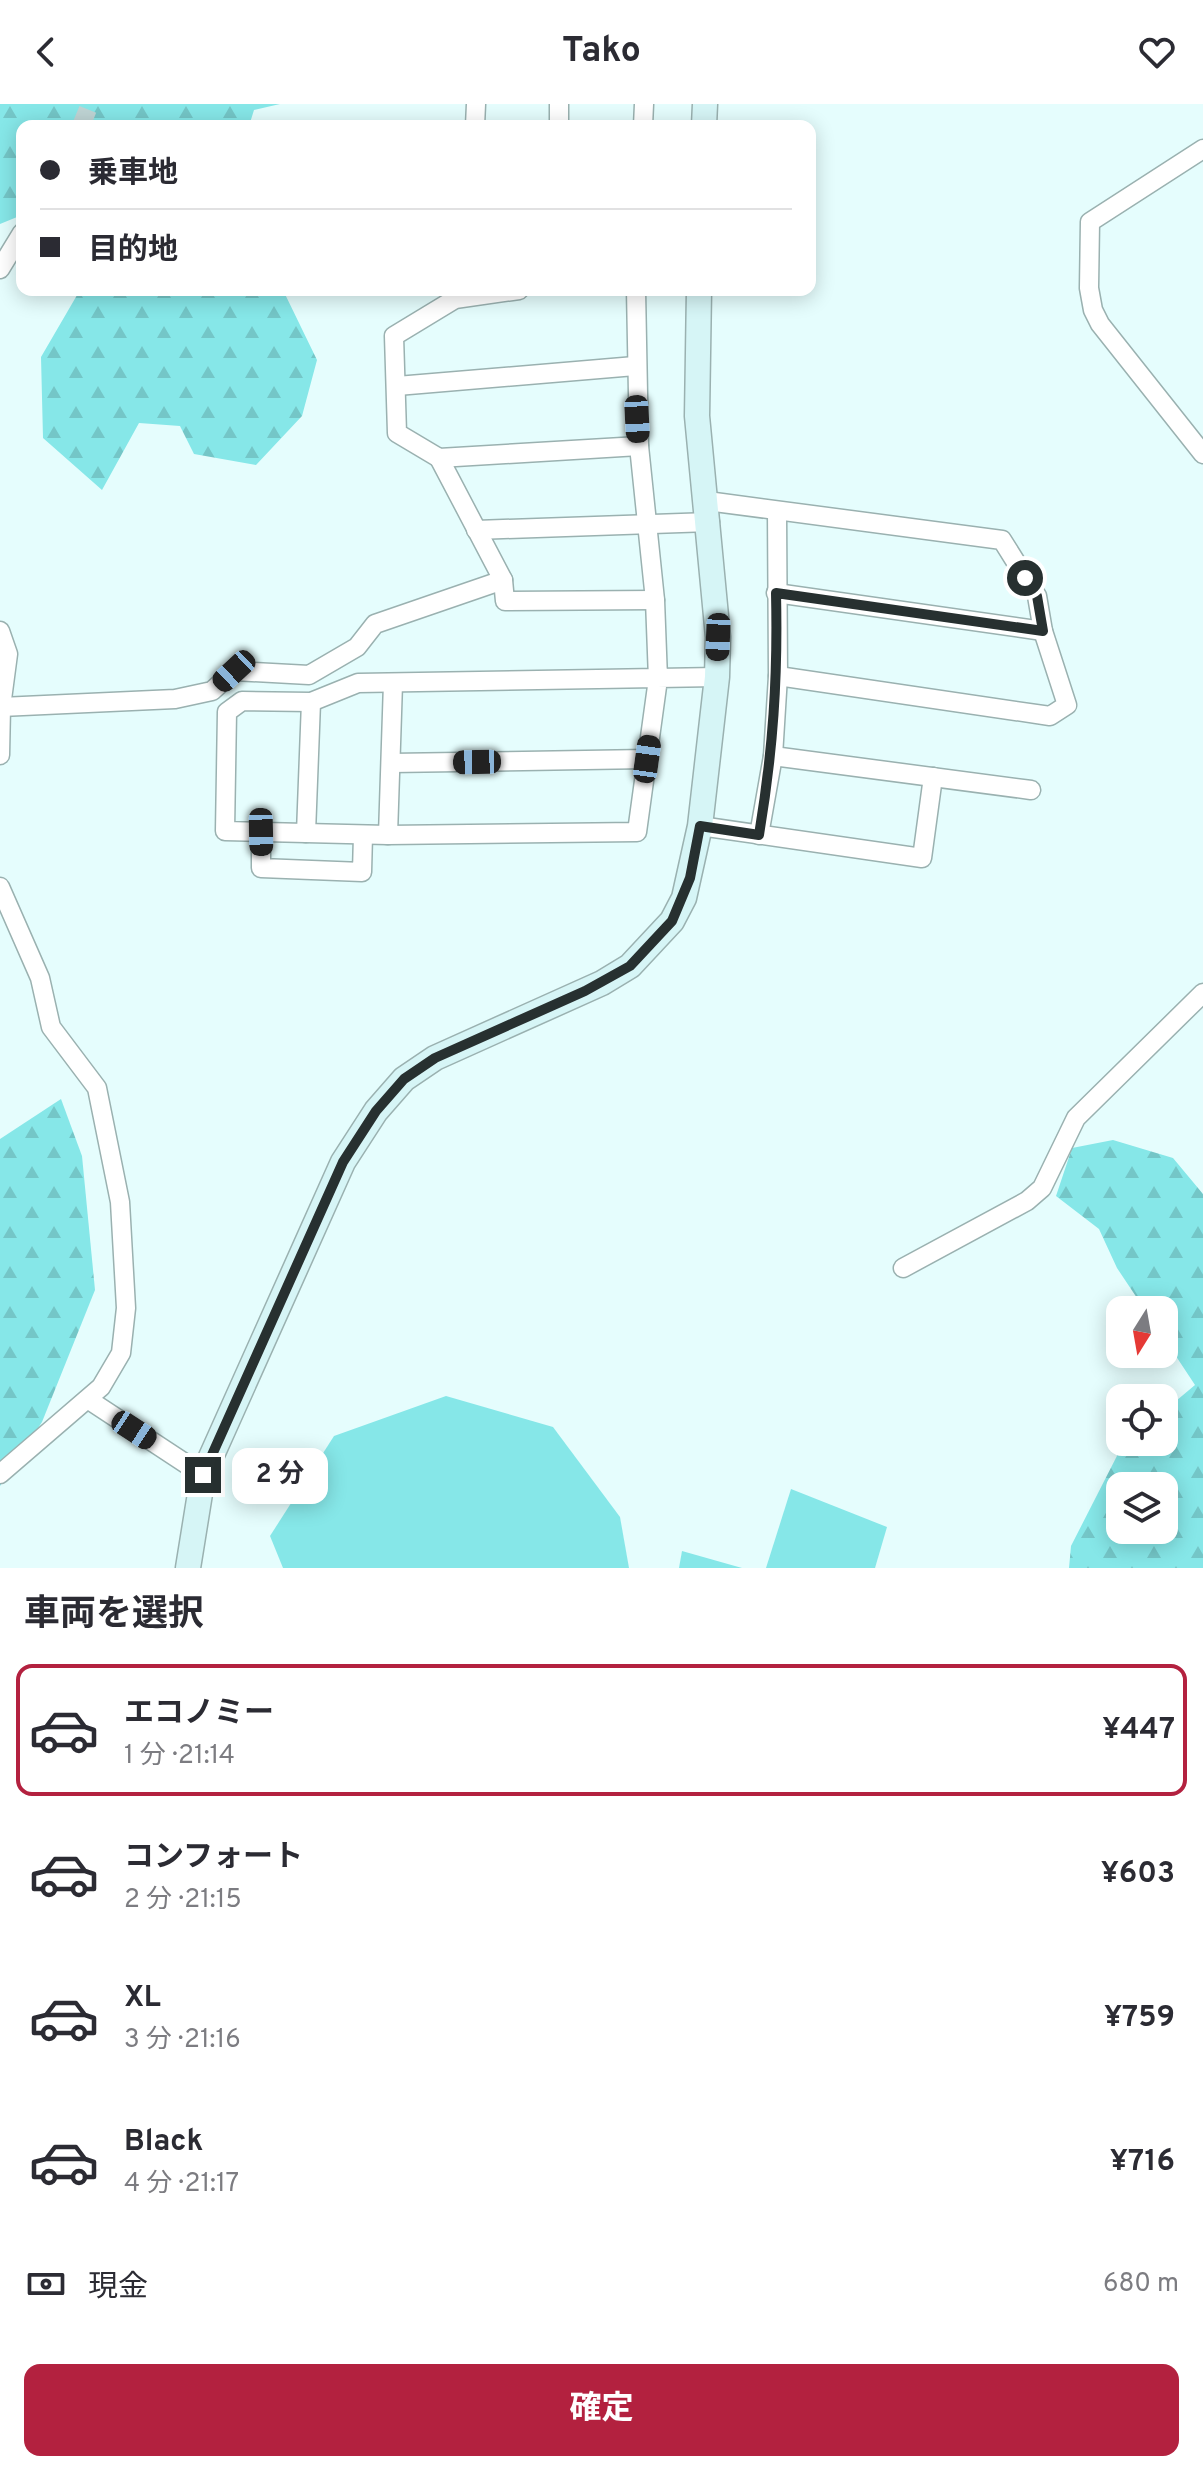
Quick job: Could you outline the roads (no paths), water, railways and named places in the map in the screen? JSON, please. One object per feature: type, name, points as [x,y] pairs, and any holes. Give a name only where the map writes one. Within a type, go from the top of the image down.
[{"type":"street","points":[[1203,149],[1090,222],[1089,288],[1100,324],[1203,454]]},
{"type":"street","points":[[0,269],[16,243]]},
{"type":"street","points":[[476,296],[455,299],[394,336],[397,433],[439,458],[503,580],[505,601],[655,600]]},
{"type":"street","points":[[636,296],[639,446],[655,600],[658,679],[637,832],[363,835],[225,831],[227,712],[242,701],[311,702],[358,683],[658,679],[717,677]]},
{"type":"street","points":[[188,1568],[203,1475],[343,1162],[376,1111],[404,1079],[435,1058],[591,989],[630,966],[672,921],[690,878],[700,826],[717,677],[716,590],[697,416],[699,296]]},
{"type":"street","points":[[397,386],[635,366]]},
{"type":"street","points":[[439,458],[639,446]]},
{"type":"street","points":[[476,530],[647,522],[708,511],[777,511],[1002,540],[1037,596],[1043,631],[1067,705],[1050,716],[778,676]]},
{"type":"street","points":[[759,835],[773,756],[778,676],[777,511]]},
{"type":"street","points":[[1,707],[175,699],[212,691],[234,671],[309,675],[357,647],[375,624],[503,580]]},
{"type":"street","points":[[776,593],[1043,631]]},
{"type":"street","points":[[0,631],[8,654],[1,707],[0,755]]},
{"type":"street","points":[[388,835],[393,683]]},
{"type":"street","points":[[306,833],[311,702]]},
{"type":"street","points":[[773,756],[1031,790]]},
{"type":"street","points":[[391,763],[647,759]]},
{"type":"street","points":[[700,826],[922,858],[933,777]]},
{"type":"street","points":[[261,832],[261,868],[362,872],[363,835]]},
{"type":"street","points":[[0,887],[40,978],[51,1027],[97,1088],[120,1202],[126,1308],[121,1353],[101,1387],[0,1474]]},
{"type":"street","points":[[903,1268],[1027,1201],[1042,1188],[1076,1118],[1203,993]]},
{"type":"street","points":[[89,1400],[203,1475]]},
{"type":"tunnel","points":[[83,120],[90,104]]}]
